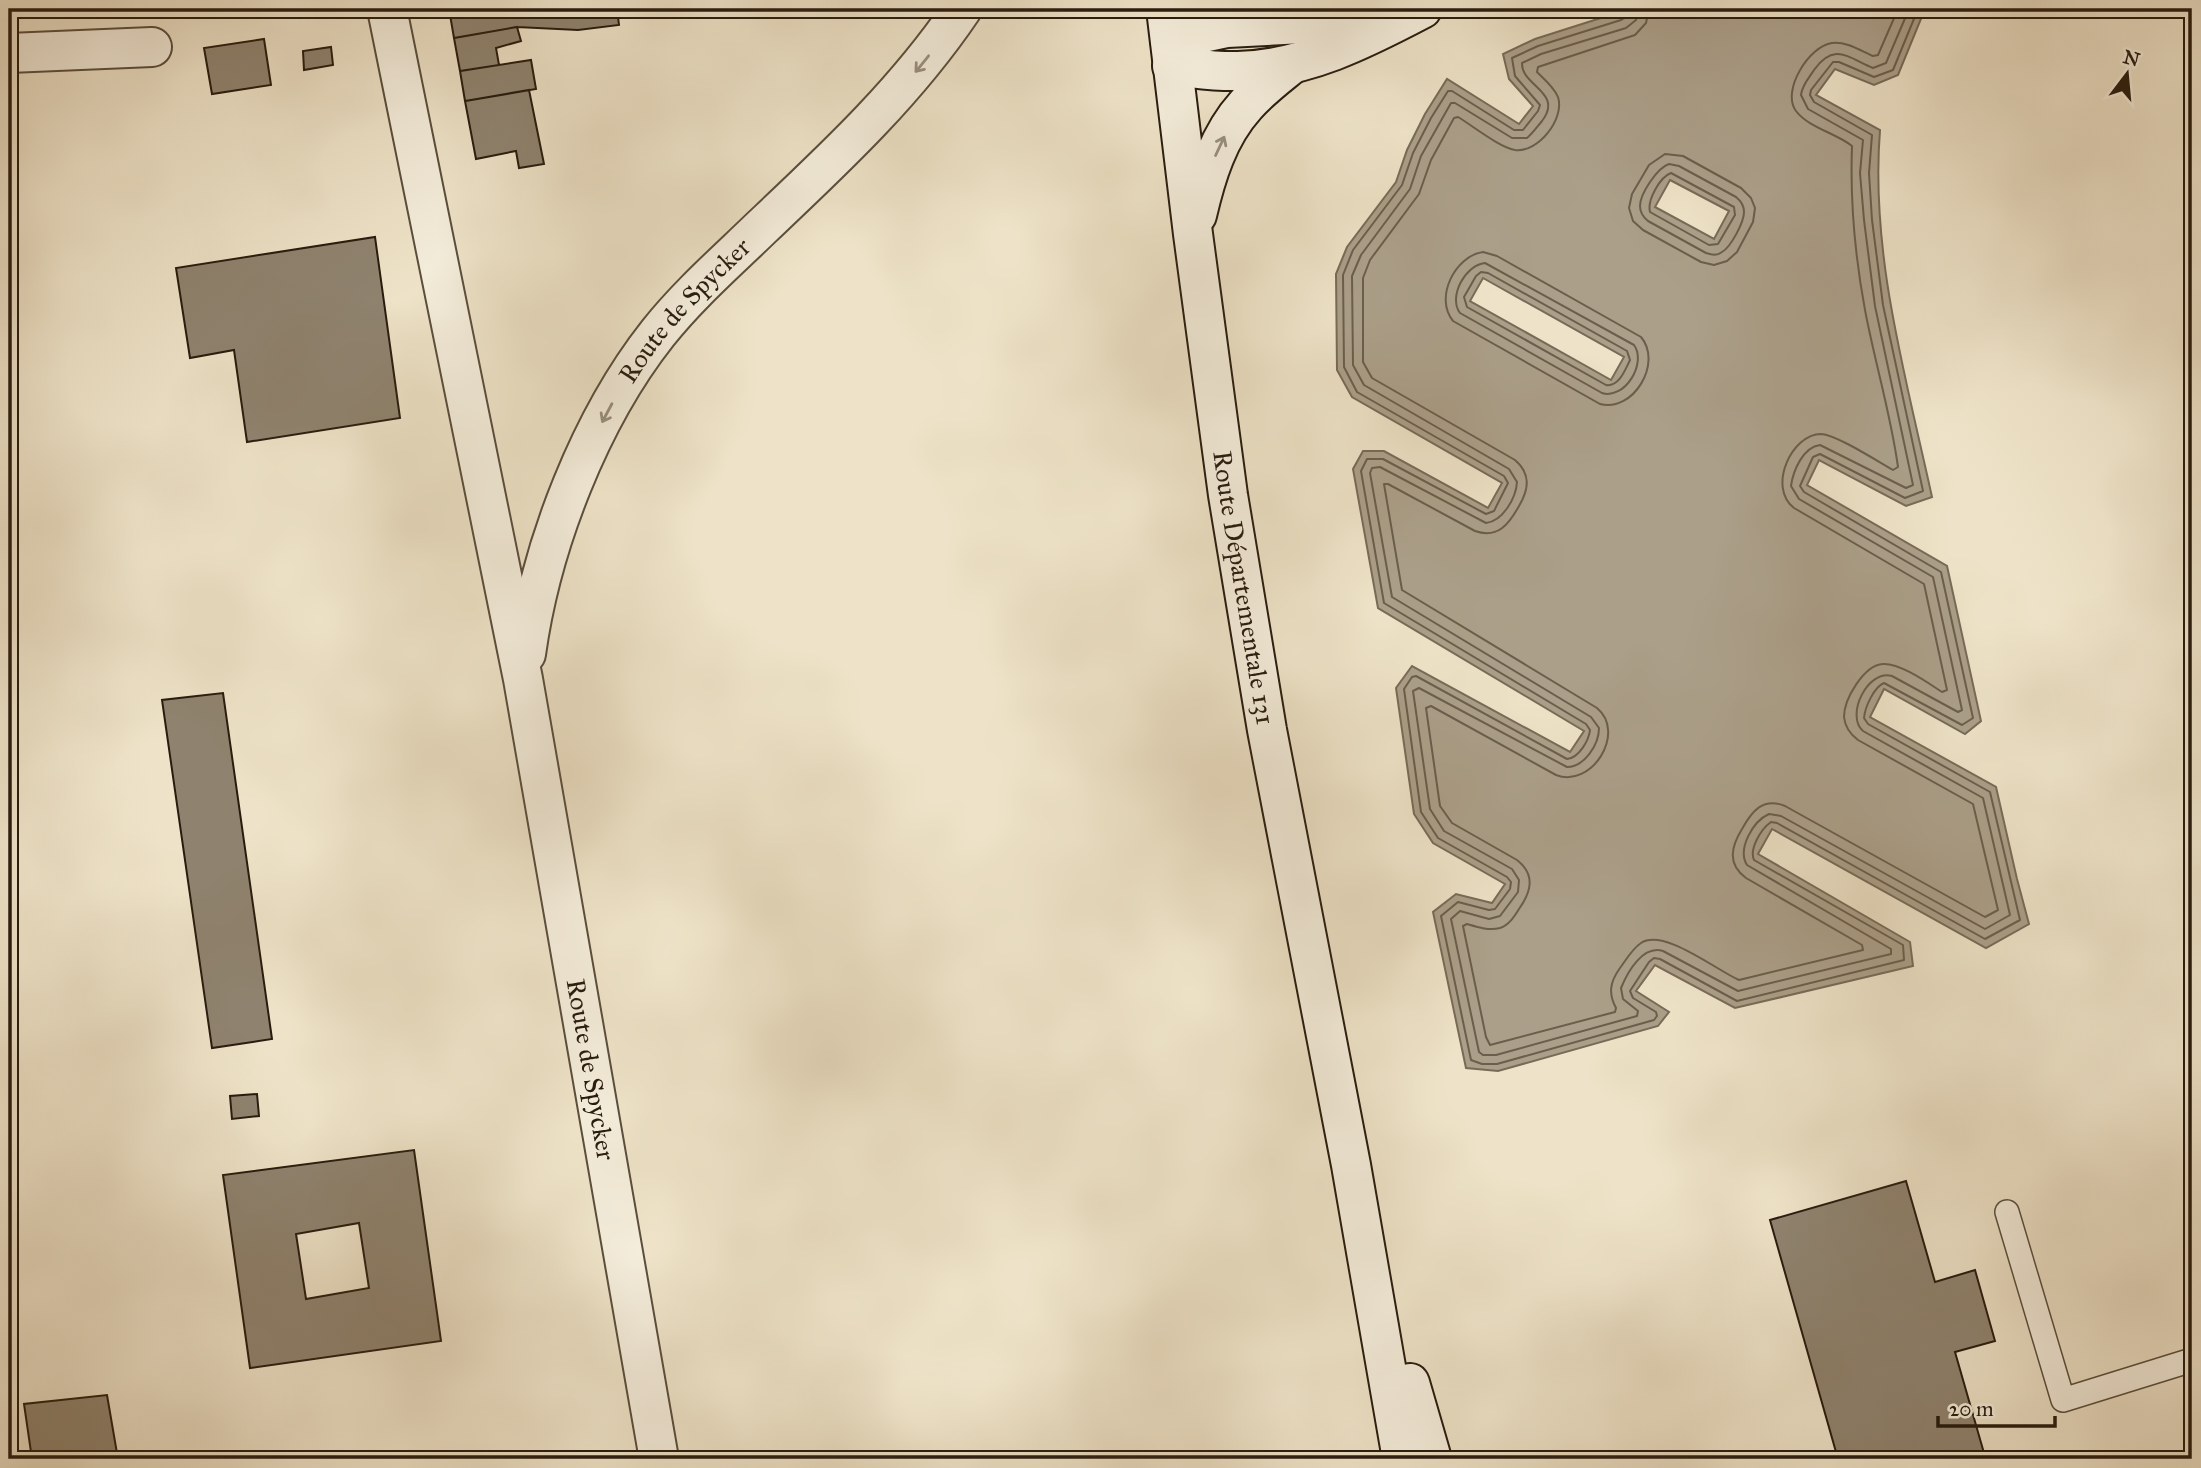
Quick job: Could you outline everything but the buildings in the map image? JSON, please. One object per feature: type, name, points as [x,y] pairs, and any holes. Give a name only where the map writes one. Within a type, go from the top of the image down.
[{"type":"street","name":"Route de Spycker","points":[[387,9],[523,680],[660,1459]]},
{"type":"street","name":"Route de Spycker","points":[[523,680],[531,621],[555,532],[589,448],[628,375],[658,333],[691,296],[854,140],[892,99],[933,51],[962,9]]},
{"type":"street","points":[[1288,9],[1340,22]]},
{"type":"street","points":[[1169,38],[1227,28],[1340,22],[1405,9]]},
{"type":"street","points":[[1169,38],[1236,71],[1269,69],[1345,48],[1422,9]]},
{"type":"street","name":"Route Départementale 131","points":[[1169,38],[1224,468],[1267,730],[1351,1165],[1402,1459]]},
{"type":"street","points":[[9,54],[152,47]]},
{"type":"street","points":[[1192,234],[1208,174],[1224,136],[1244,107],[1291,65]]},
{"type":"street","name":"Route Départementale 131","points":[[1351,1165],[1432,1459]]},
{"type":"lane","points":[[2007,1212],[2063,1400],[2192,1360]]},
{"type":"water","points":[[1629,9],[1925,9],[1898,75],[1874,85],[1835,69],[1816,95],[1880,130],[1878,176],[1885,269],[1901,361],[1932,497],[1906,506],[1819,460],[1807,485],[1947,566],[1981,721],[1965,734],[1884,689],[1870,717],[1996,787],[2029,924],[1986,948],[1772,829],[1758,854],[1910,942],[1913,966],[1735,1008],[1655,965],[1636,991],[1669,1012],[1658,1026],[1498,1071],[1466,1068],[1433,912],[1456,894],[1492,903],[1505,884],[1433,843],[1414,814],[1396,688],[1412,666],[1570,752],[1584,731],[1378,608],[1353,469],[1363,451],[1384,451],[1488,508],[1502,483],[1352,397],[1337,370],[1336,274],[1347,247],[1396,182],[1407,150],[1447,79],[1519,124],[1533,106],[1509,79],[1503,54],[1535,39]],"holes":[[[1670,180],[1729,211],[1714,239],[1655,207]],[[1483,278],[1624,357],[1611,380],[1470,301]]]}]
